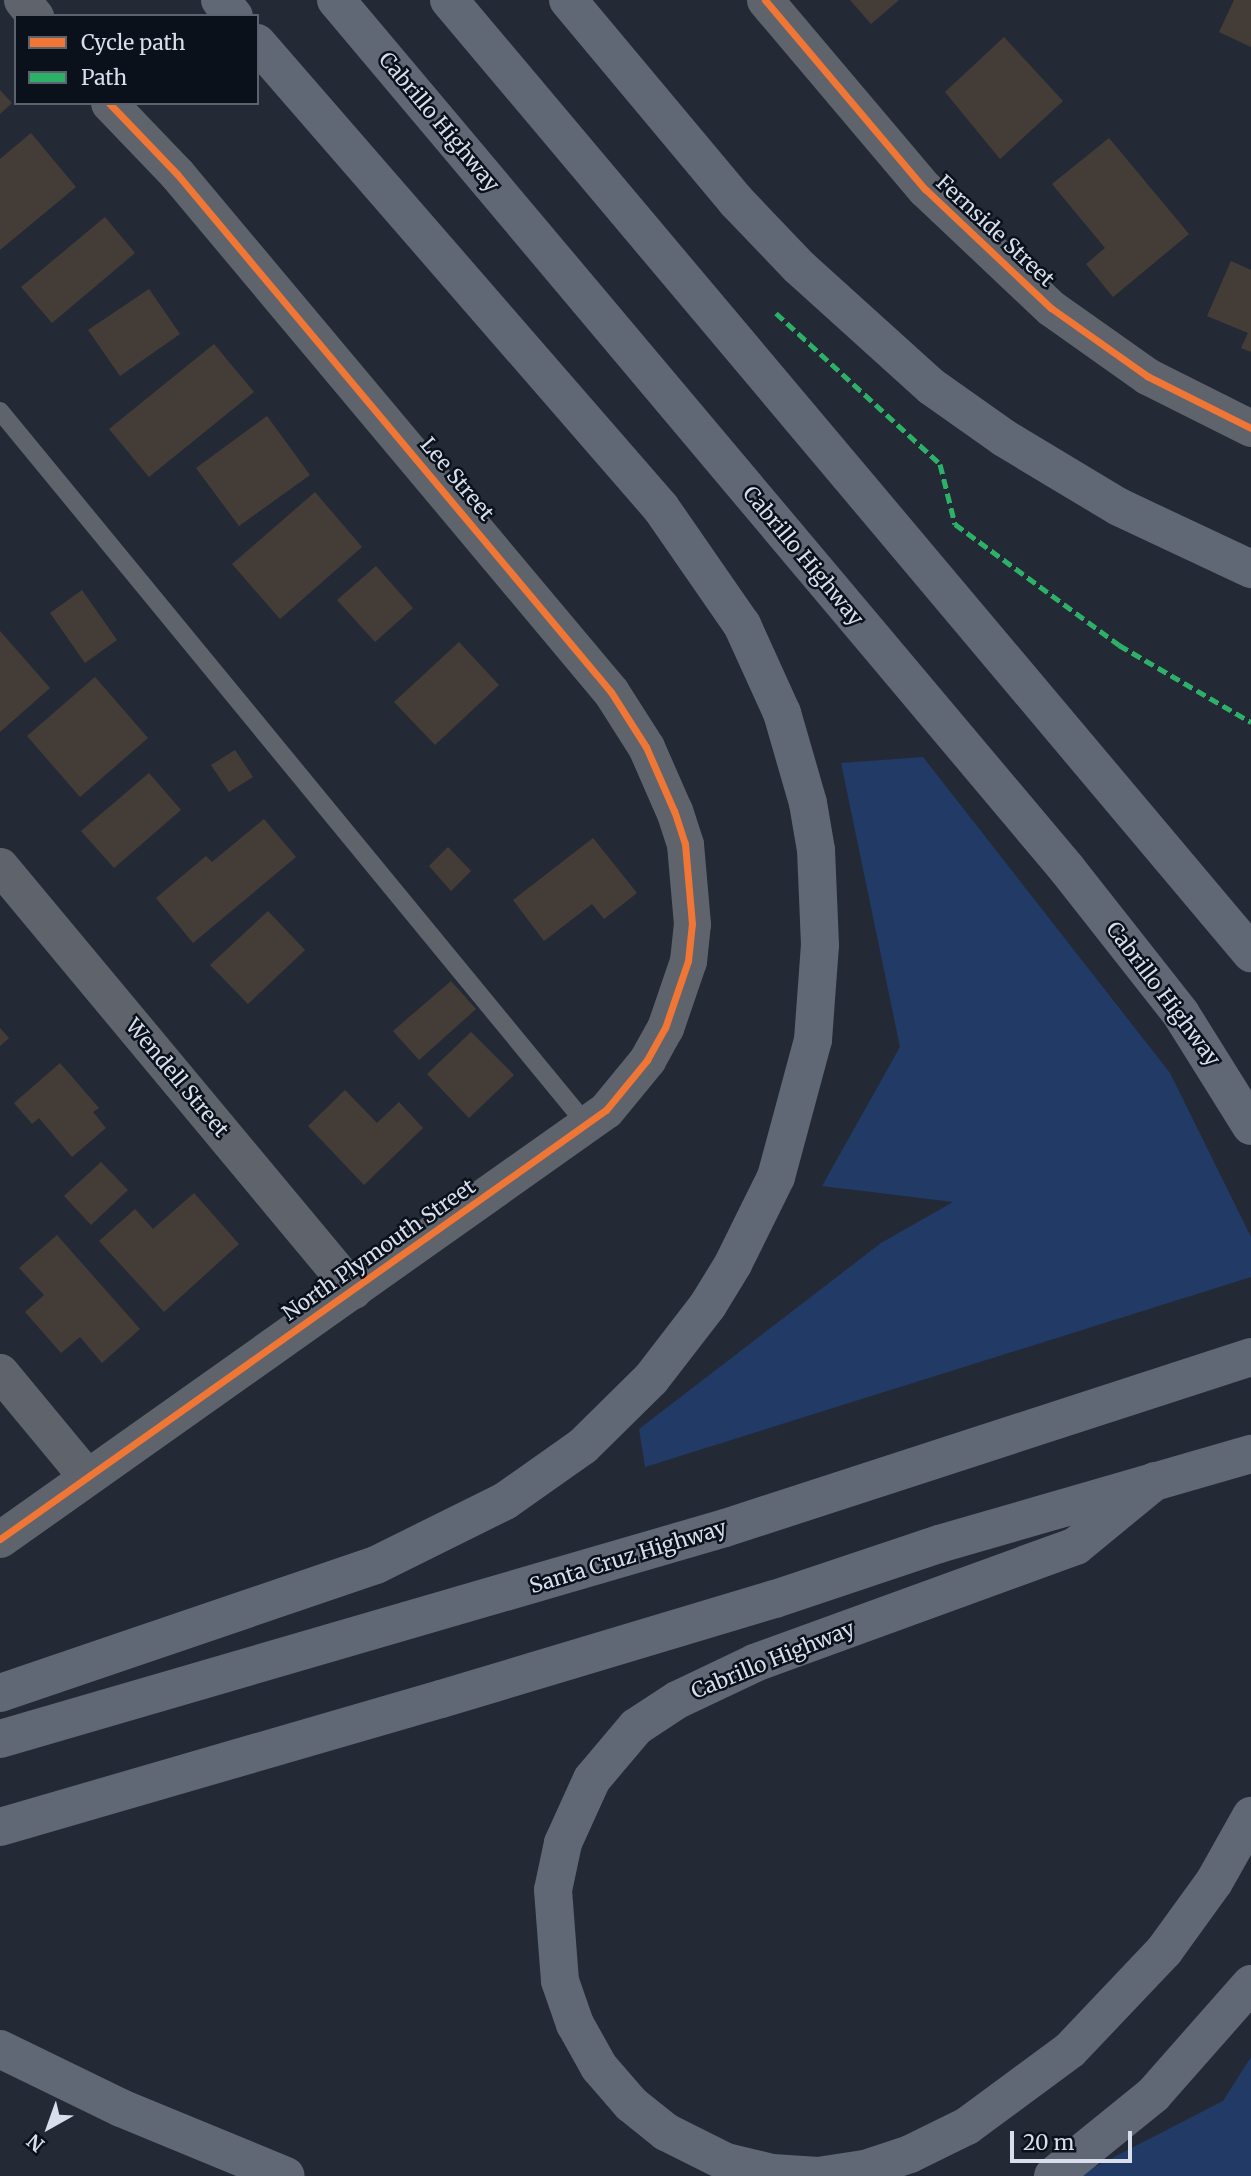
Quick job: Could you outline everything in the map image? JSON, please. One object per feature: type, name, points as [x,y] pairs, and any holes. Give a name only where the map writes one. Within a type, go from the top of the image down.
[{"type":"highway","points":[[220,0],[232,14]]},
{"type":"highway","name":"Cabrillo Highway","points":[[336,0],[1067,869],[1181,1014],[1251,1126]]},
{"type":"highway","points":[[449,0],[1251,953]]},
{"type":"highway","points":[[568,0],[790,258],[864,330],[932,387],[1109,502],[1251,569]]},
{"type":"highway","points":[[0,1693],[376,1565],[495,1507],[583,1446],[651,1379],[708,1305],[733,1264],[776,1177],[813,1040],[820,945],[810,815],[782,713],[742,625],[704,565],[653,497],[259,45]]},
{"type":"highway","name":"Santa Cruz Highway","points":[[0,1739],[712,1532],[1251,1357]]},
{"type":"highway","name":"Cabrillo Highway","points":[[1251,1454],[1156,1481],[1076,1546],[755,1663],[677,1700],[636,1727],[592,1779],[563,1843],[553,1890],[560,1981],[575,2024],[599,2067],[632,2104],[666,2132],[726,2162],[772,2173],[818,2176],[864,2169],[910,2154],[967,2126],[1070,2050],[1164,1951],[1214,1882],[1251,1816]]},
{"type":"highway","points":[[0,1827],[737,1611],[939,1544],[1156,1481]]},
{"type":"highway","points":[[1053,2176],[1161,2087],[1251,1984]]},
{"type":"highway","points":[[0,2049],[121,2108],[286,2176]]},
{"type":"street","points":[[22,0],[33,14]]},
{"type":"street","name":"Fernside Street","points":[[765,0],[925,189],[1051,308],[1147,376],[1251,428]]},
{"type":"street","name":"Lee Street","points":[[111,105],[177,174],[611,692],[646,747],[674,811],[685,844],[692,924]]},
{"type":"street","name":"Wendell Street","points":[[0,866],[353,1290]]},
{"type":"street","name":"North Plymouth Street","points":[[0,1539],[587,1125],[622,1093],[665,1028],[688,961],[692,924]]},
{"type":"street","points":[[0,1372],[88,1478]]},
{"type":"lane","points":[[0,411],[587,1125]]},
{"type":"shaded area","points":[[923,757],[1170,1073],[1251,1237],[1251,1277],[645,1467],[639,1429],[881,1243],[953,1202],[822,1186],[900,1047],[841,763]]},
{"type":"shaded area","points":[[1251,2057],[1251,2176],[1077,2176],[1223,2101]]},
{"type":"building","points":[[850,0],[899,0],[871,24]]},
{"type":"building","points":[[1234,0],[1251,0],[1251,47],[1219,32]]},
{"type":"building","points":[[1004,37],[1063,101],[1000,159],[945,92]]},
{"type":"building","points":[[0,90],[12,103],[0,114]]},
{"type":"building","points":[[31,133],[76,187],[0,250],[0,159]]},
{"type":"building","points":[[1109,138],[1189,234],[1113,297],[1086,264],[1105,248],[1052,184]]},
{"type":"building","points":[[105,217],[135,253],[52,323],[21,287]]},
{"type":"building","points":[[1231,261],[1251,270],[1251,352],[1241,348],[1248,333],[1207,316]]},
{"type":"building","points":[[149,289],[180,334],[120,376],[88,330]]},
{"type":"building","points":[[214,344],[254,392],[149,477],[109,429]]},
{"type":"building","points":[[267,416],[310,475],[239,526],[196,468]]},
{"type":"building","points":[[315,492],[362,547],[280,619],[232,564]]},
{"type":"building","points":[[376,566],[413,608],[375,642],[337,600]]},
{"type":"building","points":[[82,590],[117,640],[85,663],[50,613]]},
{"type":"building","points":[[0,631],[50,688],[0,732]]},
{"type":"building","points":[[459,642],[499,685],[435,745],[394,702]]},
{"type":"building","points":[[95,677],[148,738],[80,797],[27,736]]},
{"type":"building","points":[[235,750],[253,777],[229,792],[211,765]]},
{"type":"building","points":[[149,773],[181,810],[114,868],[81,831]]},
{"type":"building","points":[[264,819],[296,857],[193,943],[156,898],[206,856],[212,862]]},
{"type":"building","points":[[593,838],[637,893],[604,919],[592,904],[544,941],[513,900]]},
{"type":"building","points":[[448,847],[471,871],[451,891],[429,866]]},
{"type":"building","points":[[268,911],[305,950],[248,1004],[210,965]]},
{"type":"building","points":[[451,981],[476,1009],[419,1060],[393,1031]]},
{"type":"building","points":[[0,1028],[9,1038],[0,1046]]},
{"type":"building","points":[[471,1032],[514,1075],[469,1118],[427,1074]]},
{"type":"building","points":[[60,1063],[99,1108],[93,1112],[106,1128],[72,1157],[39,1118],[32,1124],[14,1103]]},
{"type":"building","points":[[345,1090],[377,1123],[399,1102],[423,1128],[364,1185],[308,1126]]},
{"type":"building","points":[[101,1162],[128,1190],[91,1225],[64,1196]]},
{"type":"building","points":[[194,1193],[239,1244],[164,1312],[99,1241],[135,1209],[153,1229]]},
{"type":"building","points":[[57,1235],[140,1329],[102,1363],[80,1337],[61,1353],[25,1312],[44,1295],[19,1268]]},
{"type":"marked path","points":[[776,313],[940,464],[955,524],[1119,645],[1251,722]]},
{"type":"cycle path","points":[[765,0],[925,189],[1051,308],[1147,376],[1251,428]]},
{"type":"cycle path","points":[[0,1539],[606,1110],[647,1060],[665,1028],[688,961],[692,924],[685,844],[674,811],[646,747],[611,692],[177,174],[111,105]]}]
